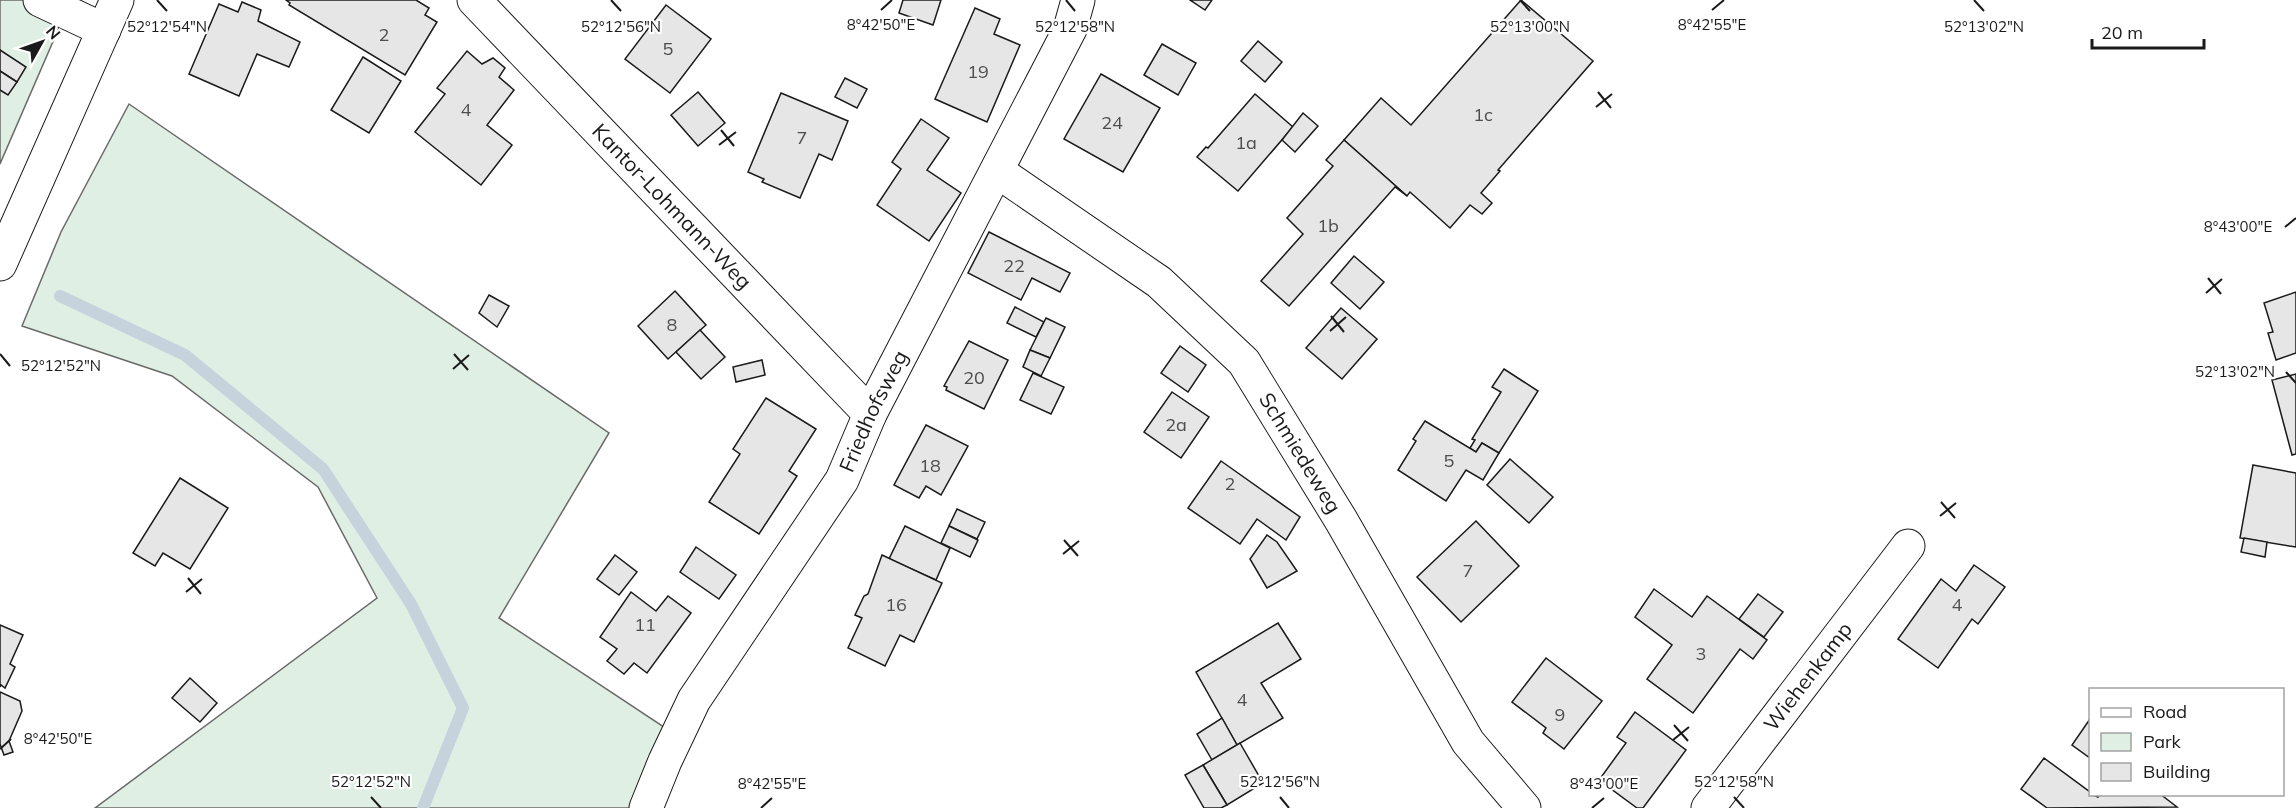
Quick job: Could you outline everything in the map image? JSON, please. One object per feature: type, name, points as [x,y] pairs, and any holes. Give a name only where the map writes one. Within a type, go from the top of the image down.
[{"type":"street","points":[[40,0],[104,30]]},
{"type":"street","points":[[0,264],[117,0]]},
{"type":"street","name":"Kantor-Lohmann-Weg","points":[[474,0],[870,414]]},
{"type":"street","name":"Friedhofsweg","points":[[646,808],[694,700],[842,480],[870,414],[1070,29],[1078,0]]},
{"type":"street","name":"Schmiedeweg","points":[[997,171],[1159,282],[1244,362],[1341,520],[1468,742],[1524,808]]},
{"type":"street","name":"Wiehenkamp","points":[[1708,808],[1908,546]]},
{"type":"green space","points":[[0,0],[71,0],[0,164]]},
{"type":"green space","points":[[129,104],[609,433],[499,618],[664,727],[632,808],[95,808],[377,598],[318,487],[172,376],[22,326],[61,232]]},
{"type":"building","points":[[286,0],[416,0],[429,8],[425,15],[437,22],[405,75],[289,5],[290,3]]},
{"type":"building","points":[[903,0],[941,0],[933,25],[899,13]]},
{"type":"building","points":[[1190,0],[1212,0],[1205,10]]},
{"type":"building","points":[[1521,0],[1593,61],[1498,170],[1500,171],[1481,193],[1492,203],[1482,214],[1470,205],[1450,228],[1410,192],[1407,196],[1344,140],[1381,98],[1411,125]]},
{"type":"building","points":[[242,2],[261,10],[258,21],[300,42],[289,67],[257,54],[239,96],[189,74],[219,4],[238,12]]},
{"type":"building","points":[[666,5],[711,39],[670,93],[625,59]]},
{"type":"building","points":[[975,8],[1000,19],[994,34],[1020,45],[987,122],[935,99]]},
{"type":"building","points":[[1258,41],[1282,62],[1265,82],[1241,61]]},
{"type":"building","points":[[1162,44],[1196,63],[1178,95],[1144,75]]},
{"type":"building","points":[[0,50],[26,67],[17,82],[0,71]]},
{"type":"building","points":[[467,51],[482,64],[493,58],[505,68],[499,77],[514,90],[487,125],[512,145],[481,185],[415,132],[445,94],[437,88]]},
{"type":"building","points":[[363,57],[401,81],[369,133],[331,110]]},
{"type":"building","points":[[0,71],[17,82],[8,95],[0,90]]},
{"type":"building","points":[[1101,74],[1160,108],[1123,172],[1064,139]]},
{"type":"building","points":[[845,78],[867,89],[857,108],[835,97]]},
{"type":"building","points":[[698,92],[725,123],[698,146],[671,115]]},
{"type":"building","points":[[781,93],[848,121],[832,160],[819,154],[800,198],[762,182],[764,179],[748,172]]},
{"type":"building","points":[[1255,94],[1293,127],[1238,191],[1197,157],[1206,147],[1208,148]]},
{"type":"building","points":[[1303,113],[1318,126],[1295,152],[1282,140]]},
{"type":"building","points":[[921,119],[949,138],[927,170],[961,193],[929,241],[877,205],[901,169],[892,162]]},
{"type":"building","points":[[1344,140],[1407,196],[1395,187],[1289,306],[1261,281],[1303,234],[1287,218],[1333,166],[1326,160]]},
{"type":"building","points":[[989,232],[1070,273],[1060,292],[1032,278],[1021,300],[968,273]]},
{"type":"building","points":[[1354,256],[1384,282],[1360,309],[1331,283]]},
{"type":"building","points":[[675,291],[706,325],[668,359],[638,326]]},
{"type":"building","points":[[2296,292],[2296,353],[2276,360],[2268,333],[2273,332],[2264,303]]},
{"type":"building","points":[[489,295],[509,306],[497,327],[479,313]]},
{"type":"building","points":[[1015,307],[1044,322],[1036,337],[1007,323]]},
{"type":"building","points":[[1341,308],[1377,339],[1342,379],[1306,348]]},
{"type":"building","points":[[1046,318],[1065,327],[1050,358],[1030,350]]},
{"type":"building","points":[[700,330],[725,357],[701,379],[676,352]]},
{"type":"building","points":[[969,341],[1008,360],[984,409],[946,390],[947,387],[944,386]]},
{"type":"building","points":[[1180,346],[1206,365],[1188,392],[1161,373]]},
{"type":"building","points":[[1030,350],[1050,358],[1041,376],[1023,367]]},
{"type":"building","points":[[762,360],[765,375],[736,382],[733,367]]},
{"type":"building","points":[[1504,369],[1538,391],[1499,453],[1482,443],[1476,452],[1470,448],[1475,440],[1472,439],[1501,392],[1492,387]]},
{"type":"building","points":[[1033,373],[1064,387],[1051,414],[1020,400]]},
{"type":"building","points":[[2296,374],[2296,454],[2292,455],[2272,380]]},
{"type":"building","points":[[1172,392],[1209,417],[1181,458],[1144,432]]},
{"type":"building","points":[[766,398],[816,429],[789,471],[797,476],[759,534],[709,502],[740,454],[733,449]]},
{"type":"building","points":[[1425,421],[1476,452],[1482,443],[1499,453],[1483,480],[1466,470],[1446,501],[1398,470],[1416,441],[1413,439]]},
{"type":"building","points":[[926,425],[968,446],[941,495],[926,486],[919,498],[894,485]]},
{"type":"building","points":[[1510,459],[1553,497],[1529,523],[1487,485]]},
{"type":"building","points":[[1221,461],[1300,517],[1286,540],[1257,519],[1240,544],[1188,508]]},
{"type":"building","points":[[2253,465],[2296,473],[2296,547],[2240,538]]},
{"type":"building","points":[[180,478],[228,508],[190,569],[163,553],[155,566],[133,553]]},
{"type":"building","points":[[957,509],[985,522],[977,539],[949,526]]},
{"type":"building","points":[[1476,521],[1519,566],[1461,622],[1417,577]]},
{"type":"building","points":[[905,526],[950,548],[936,580],[889,559]]},
{"type":"building","points":[[949,526],[978,540],[970,557],[941,543]]},
{"type":"building","points":[[1267,535],[1277,542],[1297,571],[1267,588],[1250,559]]},
{"type":"building","points":[[2244,538],[2267,542],[2265,557],[2241,552]]},
{"type":"building","points":[[696,547],[736,575],[719,599],[680,572]]},
{"type":"building","points":[[615,555],[637,572],[619,595],[597,579]]},
{"type":"building","points":[[882,555],[942,583],[914,642],[900,635],[885,666],[848,648],[862,618],[855,615],[864,596],[868,594]]},
{"type":"building","points":[[1974,565],[2005,587],[1978,624],[1972,619],[1938,668],[1898,639],[1941,579],[1956,591]]},
{"type":"building","points":[[1654,589],[1692,617],[1707,596],[1767,640],[1753,659],[1740,649],[1693,713],[1647,679],[1672,645],[1635,617]]},
{"type":"building","points":[[631,592],[656,611],[668,596],[691,613],[647,673],[634,663],[624,674],[607,661],[617,649],[600,637]]},
{"type":"building","points":[[1758,594],[1783,612],[1764,637],[1739,619]]},
{"type":"building","points":[[1278,623],[1301,659],[1261,683],[1283,718],[1237,745],[1196,672]]},
{"type":"building","points":[[0,625],[23,635],[10,664],[15,667],[5,688],[1,685],[0,687]]},
{"type":"building","points":[[1546,658],[1602,701],[1564,749],[1543,733],[1546,728],[1512,702]]},
{"type":"building","points":[[190,678],[217,703],[200,722],[172,698]]},
{"type":"building","points":[[0,692],[20,701],[22,711],[9,741],[13,752],[4,755],[0,744]]},
{"type":"building","points":[[1635,712],[1686,750],[1643,808],[1637,808],[1599,780],[1626,743],[1617,737]]},
{"type":"building","points":[[1222,718],[1237,745],[1212,760],[1197,734]]},
{"type":"building","points":[[2089,720],[2089,757],[2072,745]]},
{"type":"building","points":[[1240,743],[1263,783],[1227,805],[1203,765]]},
{"type":"building","points":[[2044,758],[2089,791],[2089,796],[2163,796],[2177,807],[2047,808],[2021,789]]},
{"type":"building","points":[[1203,765],[1227,805],[1221,808],[1204,808],[1185,775]]},
{"type":"waterway","points":[[60,296],[185,355],[323,469],[411,604],[463,708],[423,808]]}]
